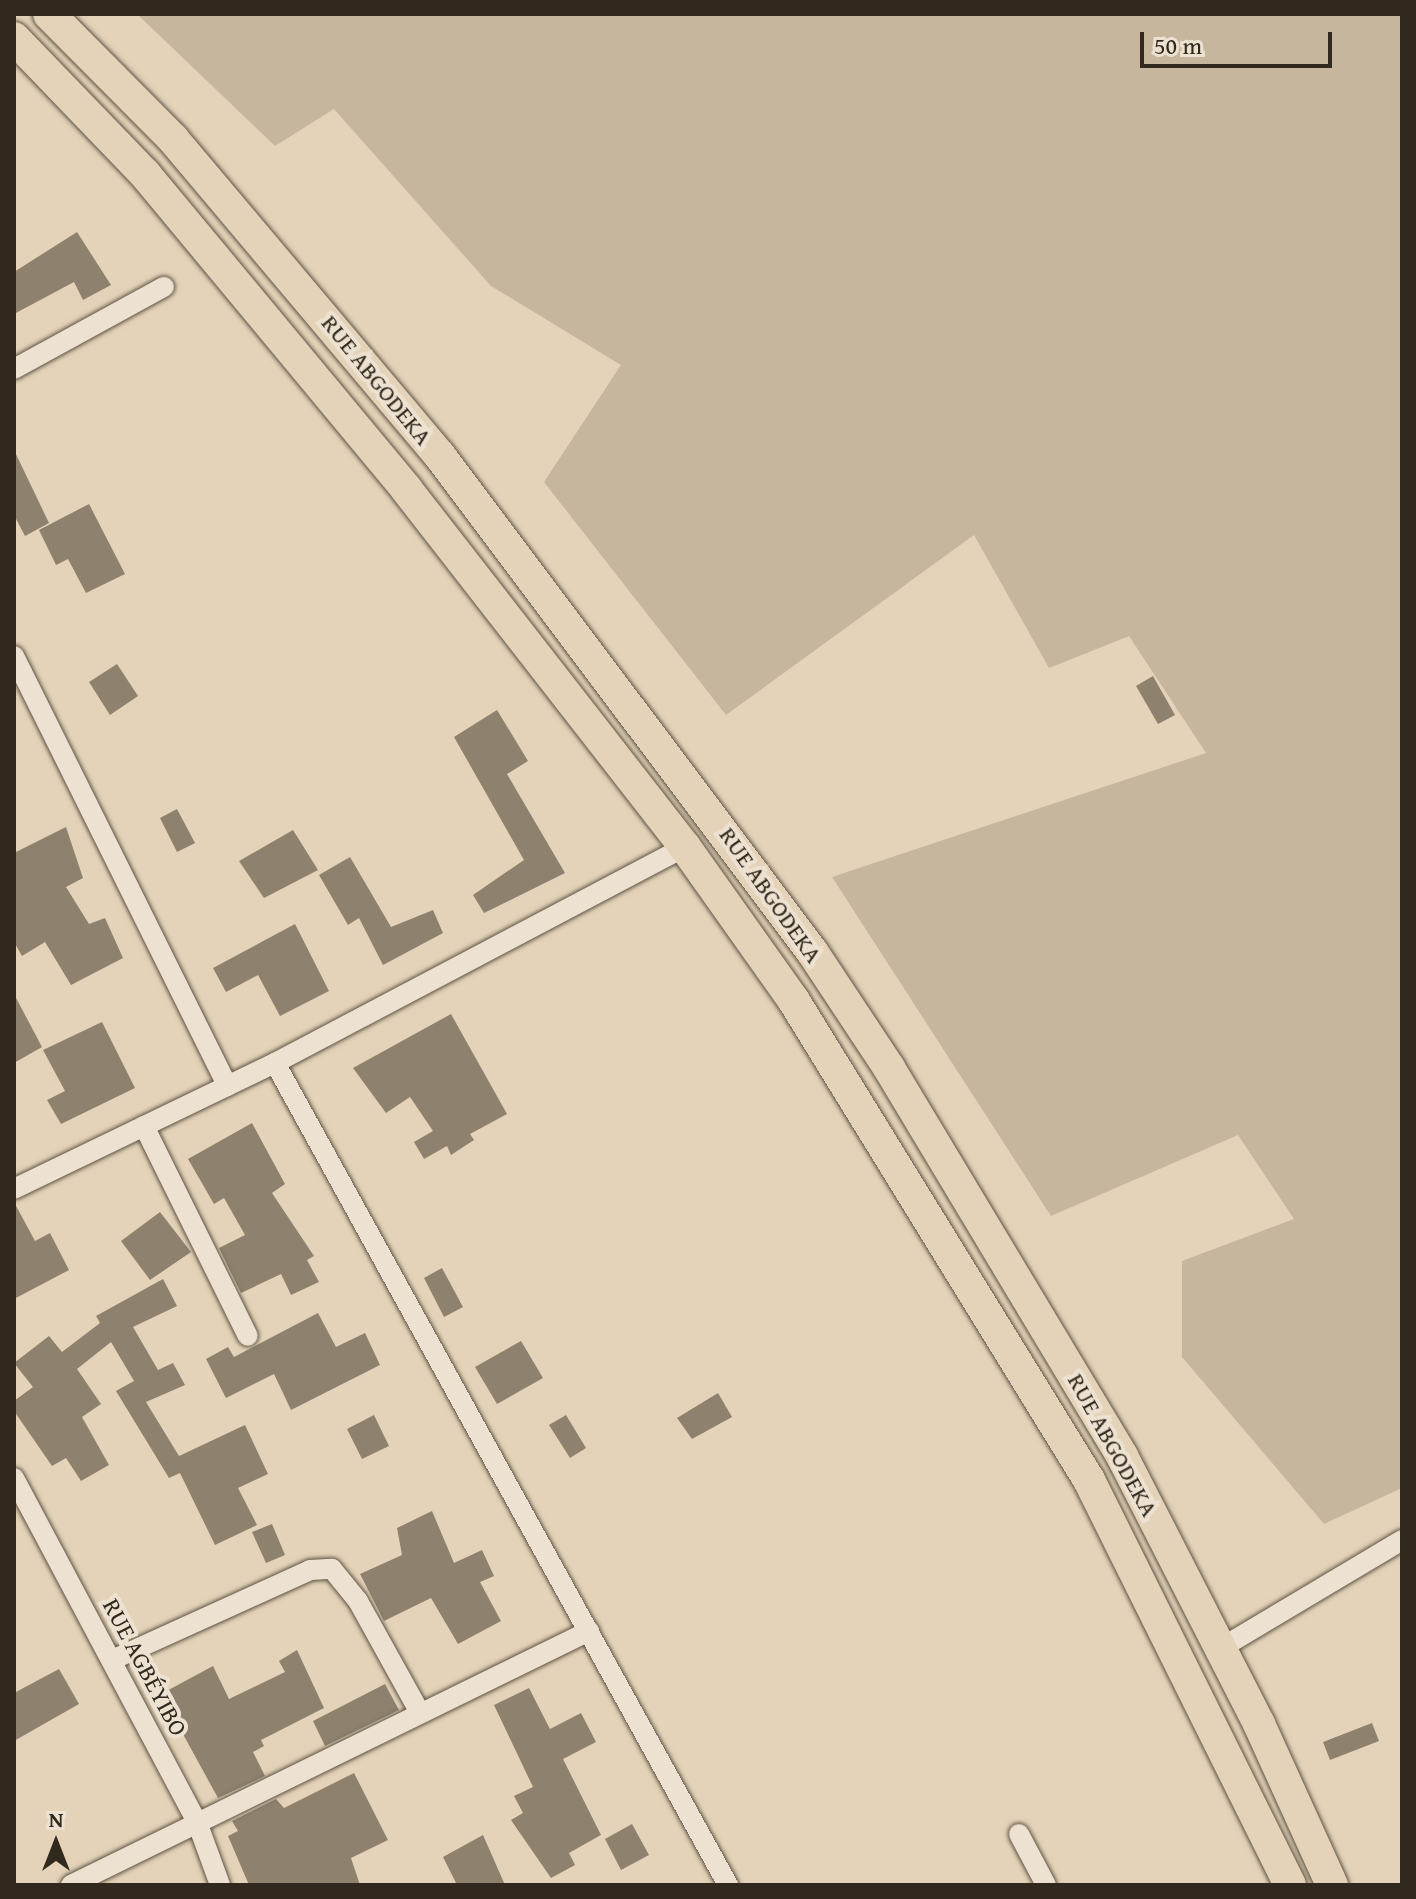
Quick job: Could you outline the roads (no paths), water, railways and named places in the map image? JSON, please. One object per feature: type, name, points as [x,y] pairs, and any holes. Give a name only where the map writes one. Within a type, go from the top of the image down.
[{"type":"main road","name":"RUE ABGODEKA","points":[[49,14],[173,139],[283,265],[440,456],[731,836],[889,1068],[1122,1456],[1221,1648],[1332,1885]]},
{"type":"main road","name":"RUE ABGODEKA","points":[[14,38],[145,174],[397,477],[685,847],[865,1111],[1089,1480],[1290,1885]]},
{"type":"street","points":[[14,369],[164,287]]},
{"type":"street","points":[[14,656],[227,1086]]},
{"type":"street","points":[[14,1189],[275,1063],[685,847]]},
{"type":"street","points":[[275,1063],[728,1885]]},
{"type":"street","points":[[144,1126],[248,1336]]},
{"type":"street","name":"RUE AGBÉYIBO","points":[[14,1478],[197,1822],[220,1885]]},
{"type":"street","points":[[1221,1648],[1402,1540]]},
{"type":"street","points":[[112,1660],[310,1570],[332,1569],[350,1587],[419,1711]]},
{"type":"street","points":[[71,1885],[419,1711],[589,1631]]},
{"type":"street","points":[[1019,1834],[1046,1885]]}]
